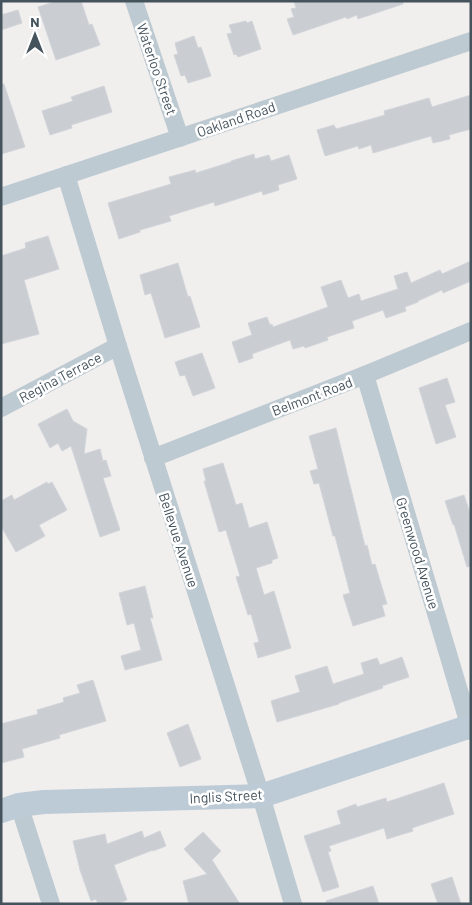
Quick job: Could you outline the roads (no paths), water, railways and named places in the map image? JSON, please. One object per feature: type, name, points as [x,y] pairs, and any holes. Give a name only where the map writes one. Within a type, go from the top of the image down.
[{"type":"street","name":"Waterloo Street","points":[[134,1],[180,138]]},
{"type":"street","name":"Oakland Road","points":[[1,197],[471,41]]},
{"type":"street","name":"Bellevue Avenue","points":[[66,175],[153,458],[262,796],[293,904]]},
{"type":"street","name":"Belmont Road","points":[[153,458],[365,375],[471,331]]},
{"type":"street","name":"Regina Terrace","points":[[1,408],[118,346]]},
{"type":"street","name":"Greenwood Avenue","points":[[365,375],[470,728]]},
{"type":"street","name":"Inglis Street","points":[[10,808],[44,802],[262,796],[470,728]]},
{"type":"street","points":[[10,808],[51,904]]}]
